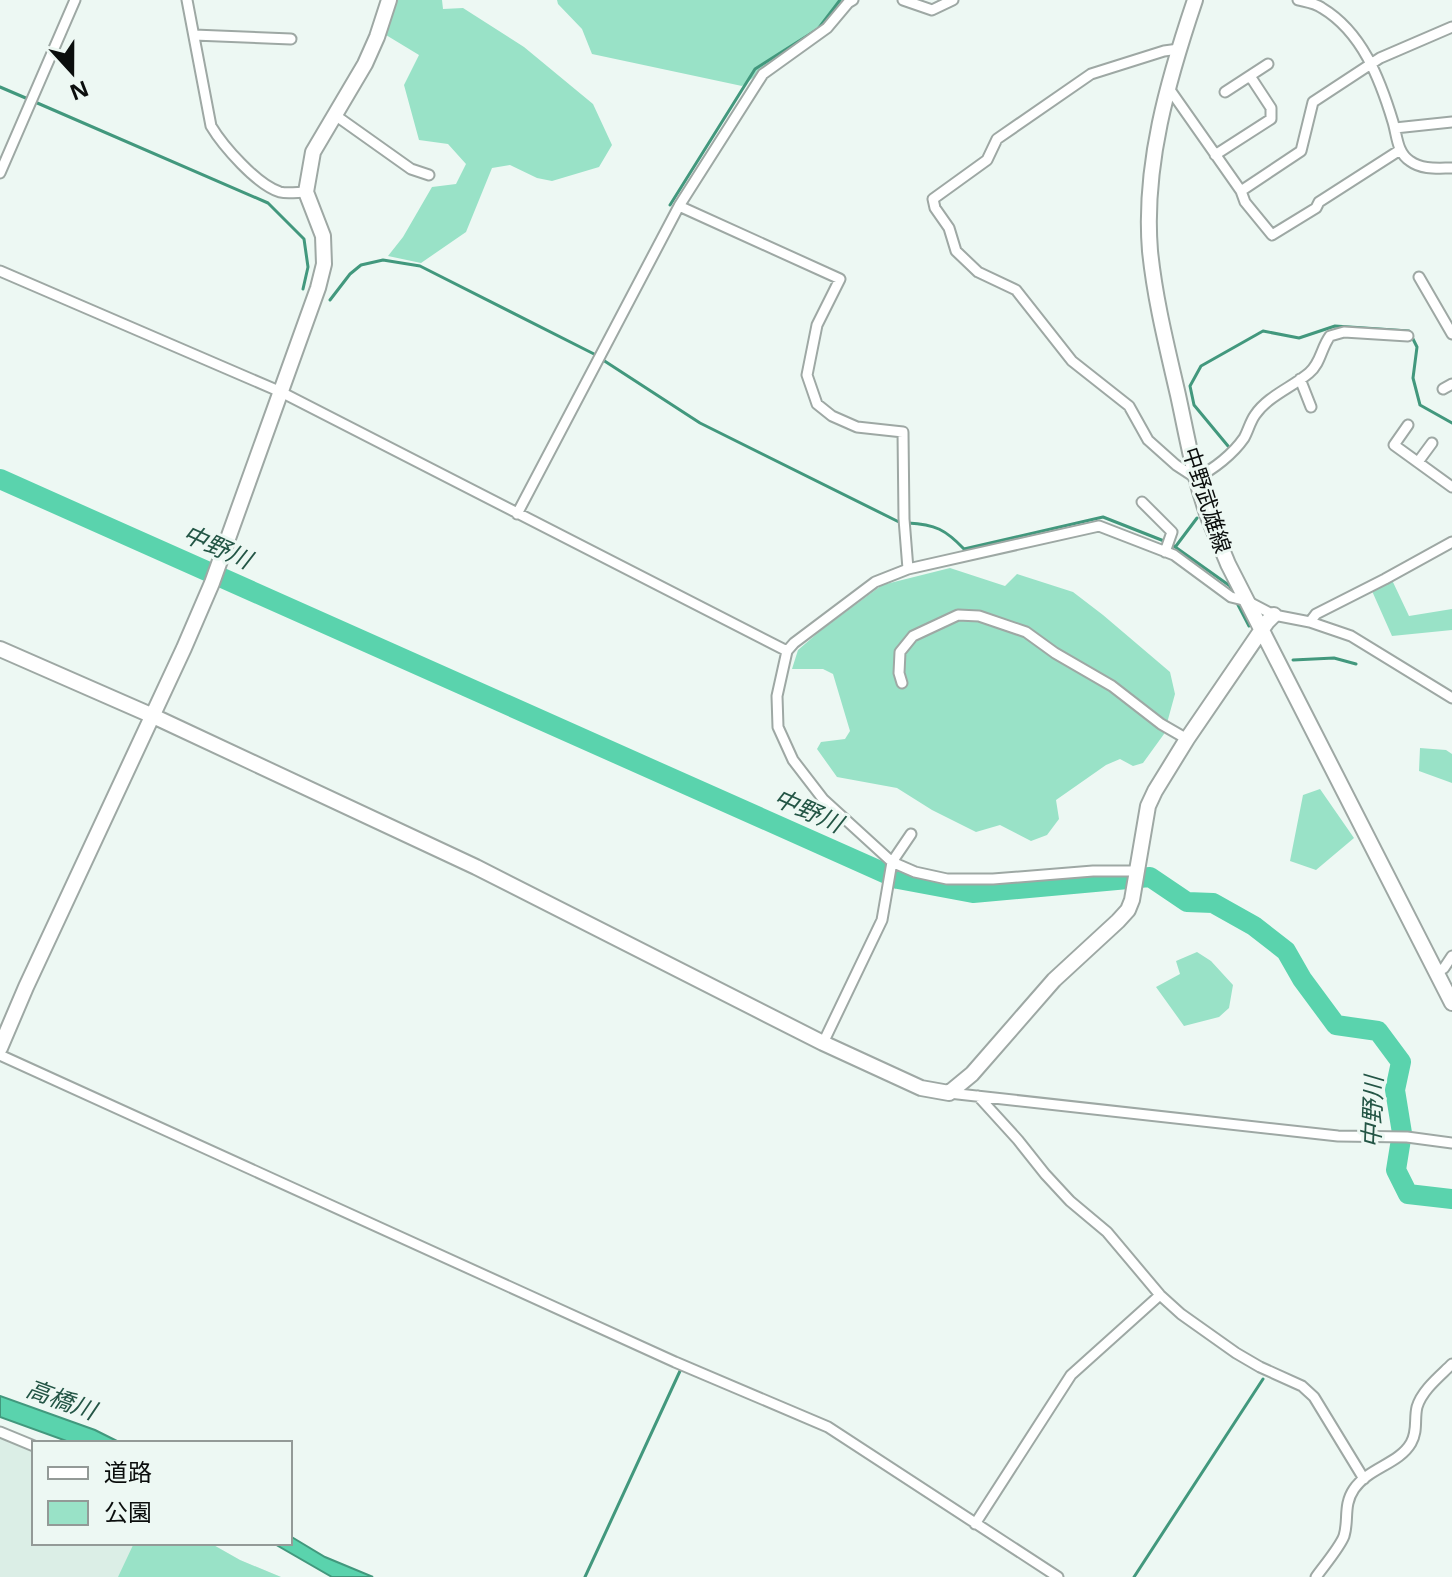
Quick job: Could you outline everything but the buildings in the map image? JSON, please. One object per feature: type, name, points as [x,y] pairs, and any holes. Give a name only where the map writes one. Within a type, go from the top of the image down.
[{"type":"street","points":[[0,173],[75,0]]},
{"type":"street","points":[[187,0],[211,126],[219,140],[261,183],[282,193],[306,192]]},
{"type":"street","points":[[0,1048],[219,565],[324,264],[323,236],[306,192],[313,152],[365,64],[389,0]]},
{"type":"street","points":[[517,514],[679,206],[763,74],[827,28],[853,0]]},
{"type":"street","points":[[903,0],[936,7],[953,0]]},
{"type":"street","name":"中野武雄線","points":[[1195,0],[1168,87],[1156,145],[1150,192],[1150,249],[1158,306],[1196,478],[1228,564],[1452,1003]]},
{"type":"street","points":[[1298,0],[1322,3],[1354,37],[1385,93],[1400,150],[1408,161],[1423,168],[1452,168]]},
{"type":"street","points":[[1241,191],[1301,151],[1313,102],[1371,63],[1452,27]]},
{"type":"street","points":[[194,35],[291,39]]},
{"type":"street","points":[[1179,49],[1091,74],[997,139],[987,160],[933,199],[935,208],[949,228],[956,251],[978,272],[1016,290],[1072,361],[1129,406],[1148,440],[1196,478],[1226,457],[1243,439],[1255,415],[1275,396],[1310,372],[1320,360],[1323,345],[1330,336],[1344,332],[1408,336]]},
{"type":"street","points":[[1225,92],[1268,64]]},
{"type":"street","points":[[1215,155],[1271,119],[1271,108],[1250,76]]},
{"type":"street","points":[[1168,87],[1241,191],[1245,202],[1272,235],[1400,150]]},
{"type":"street","points":[[335,115],[411,169],[429,175]]},
{"type":"street","points":[[1395,128],[1452,122]]},
{"type":"street","points":[[679,206],[840,279],[817,325],[807,375],[817,404],[832,416],[857,427],[903,432],[908,569]]},
{"type":"street","points":[[0,271],[281,392],[787,651]]},
{"type":"street","points":[[1419,277],[1452,334]]},
{"type":"street","points":[[1300,379],[1311,407]]},
{"type":"street","points":[[1408,425],[1394,445],[1452,487]]},
{"type":"street","points":[[1418,462],[1432,443]]},
{"type":"street","points":[[1142,502],[1172,532],[1165,552]]},
{"type":"street","points":[[1137,871],[947,879],[915,872],[892,862],[823,799],[793,760],[778,727],[777,696],[787,651],[875,582],[908,569],[1099,526],[1174,555],[1231,597],[1247,601],[1274,615],[1310,622],[1351,636],[1452,698]]},
{"type":"street","points":[[1310,622],[1316,614],[1452,542]]},
{"type":"street","points":[[902,683],[900,652],[913,636],[958,615],[979,616],[1026,632],[1112,686],[1161,724],[1187,739]]},
{"type":"street","points":[[949,1093],[972,1074],[1054,980],[1128,910],[1135,887],[1148,806],[1187,739],[1274,615]]},
{"type":"street","points":[[0,649],[153,716],[476,867],[823,1043],[921,1088],[1338,1136],[1396,1136],[1452,1143]]},
{"type":"street","points":[[823,1043],[882,920],[892,862],[911,834]]},
{"type":"street","points":[[1437,972],[1452,956]]},
{"type":"street","points":[[0,1055],[675,1362],[828,1427],[1058,1577]]},
{"type":"street","points":[[978,1096],[1070,1201],[1107,1232],[1160,1295],[1181,1314],[1236,1353],[1302,1386],[1314,1397],[1364,1479]]},
{"type":"street","points":[[975,1524],[1071,1375],[1160,1295]]},
{"type":"street","points":[[1316,1577],[1344,1537],[1347,1505],[1355,1487],[1410,1445],[1415,1434],[1417,1406],[1425,1392],[1452,1364]]},
{"type":"street","points":[[0,1432],[32,1445]]},
{"type":"shaded area","points":[[0,1396],[117,1441],[66,1441],[0,1417]]},
{"type":"shaded area","points":[[0,1436],[32,1449],[32,1545],[214,1545],[281,1577],[0,1577]]},
{"type":"shaded area","points":[[292,1537],[325,1557],[373,1577],[332,1577],[276,1545],[292,1545]]},
{"type":"green space","points":[[397,0],[442,0],[443,9],[463,8],[524,47],[593,104],[612,145],[599,167],[552,181],[537,178],[510,165],[492,168],[466,232],[421,263],[388,256],[403,237],[432,187],[456,184],[466,164],[448,144],[419,140],[404,85],[419,55],[386,35]]},
{"type":"green space","points":[[557,0],[843,0],[830,20],[742,86],[592,54],[582,29]]},
{"type":"green space","points":[[950,568],[1005,586],[1017,574],[1073,592],[1170,672],[1175,694],[1164,734],[1143,763],[1133,766],[1120,759],[1106,765],[1056,800],[1059,819],[1047,835],[1031,841],[1000,825],[976,832],[897,788],[837,777],[817,749],[821,742],[845,739],[850,731],[833,674],[823,669],[792,669],[798,650],[882,585]]},
{"type":"green space","points":[[1392,580],[1409,616],[1452,609],[1452,630],[1392,636],[1372,591]]},
{"type":"green space","points":[[1420,748],[1446,750],[1452,754],[1452,783],[1419,771]]},
{"type":"green space","points":[[1320,789],[1354,838],[1316,870],[1290,861],[1303,795]]},
{"type":"green space","points":[[1197,952],[1211,961],[1233,985],[1229,1008],[1219,1017],[1184,1026],[1156,987],[1180,974],[1176,961]]},
{"type":"green space","points":[[133,1545],[214,1545],[281,1577],[118,1577]]},
{"type":"waterway","points":[[670,205],[755,69],[818,29],[840,0]]},
{"type":"waterway","points":[[917,0],[930,5]]},
{"type":"waterway","points":[[0,87],[28,99]]},
{"type":"waterway","points":[[35,102],[268,203],[304,239],[308,267],[303,289]]},
{"type":"waterway","points":[[330,300],[361,265],[383,260],[420,266],[596,355]]},
{"type":"waterway","points":[[1228,446],[1194,405],[1190,386],[1201,366],[1263,331],[1299,338],[1335,326],[1409,331],[1417,347],[1413,378],[1420,405],[1452,423]]},
{"type":"waterway","points":[[603,360],[700,423],[901,523]]},
{"type":"waterway","points":[[1210,475],[1214,495]]},
{"type":"waterway","name":"中野川","points":[[0,479],[898,879],[973,893],[1150,877],[1187,902],[1213,903],[1254,926],[1286,951],[1302,979],[1336,1025],[1378,1031],[1401,1062],[1395,1090],[1402,1133],[1396,1170],[1408,1194],[1452,1199]]},
{"type":"waterway","points":[[908,523],[939,529],[964,549],[1103,517],[1164,541]]},
{"type":"waterway","points":[[1176,546],[1197,518]]},
{"type":"waterway","points":[[1171,544],[1230,586],[1233,594]]},
{"type":"waterway","points":[[1236,601],[1249,626]]},
{"type":"waterway","points":[[1293,660],[1334,658],[1356,664]]},
{"type":"waterway","points":[[585,1577],[680,1371]]},
{"type":"waterway","points":[[1134,1577],[1263,1379]]},
{"type":"water label","name":"高橋川","points":[[61,1400]]}]
